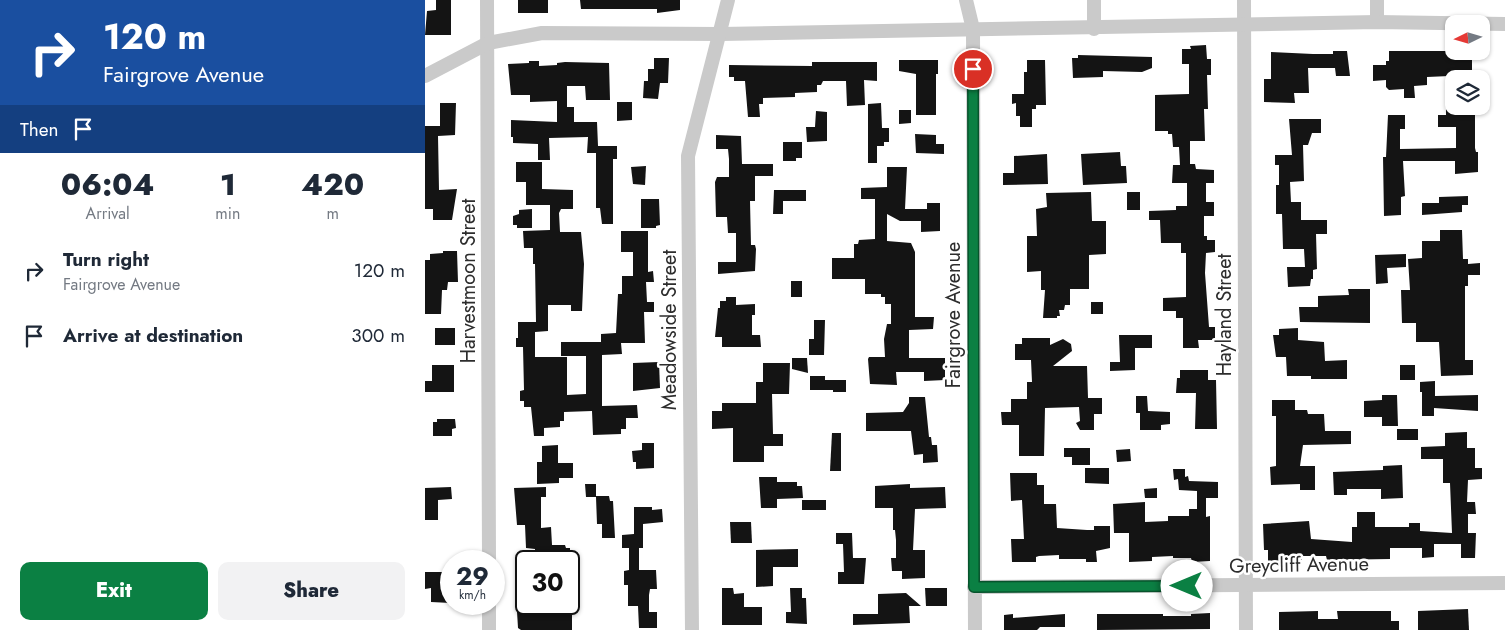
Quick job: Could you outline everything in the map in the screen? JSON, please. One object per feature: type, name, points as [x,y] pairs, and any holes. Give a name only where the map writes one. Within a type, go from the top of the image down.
[{"type":"street","name":"Harvestmoon Street","points":[[487,0],[489,550]]},
{"type":"street","name":"Meadowside Street","points":[[692,630],[688,156],[721,34],[727,0]]},
{"type":"street","name":"Fairgrove Avenue","points":[[966,0],[973,29],[975,630]]},
{"type":"street","points":[[1093,0],[1094,29]]},
{"type":"street","name":"Hayland Street","points":[[1244,0],[1242,26],[1246,630]]},
{"type":"street","points":[[1377,0],[1377,22]]},
{"type":"street","points":[[425,76],[488,43],[542,33],[721,34],[973,29],[1094,29],[1377,22],[1505,24]]},
{"type":"street","name":"Greycliff Avenue","points":[[974,587],[1245,586],[1505,582]]},
{"type":"street","points":[[489,615],[489,630]]},
{"type":"building","points":[[436,0],[451,0],[451,35],[425,35],[427,11],[436,10]]},
{"type":"building","points":[[518,0],[548,0],[548,13],[518,13]]},
{"type":"building","points":[[580,0],[680,0],[680,10],[657,13],[657,9],[581,9]]},
{"type":"building","points":[[1206,45],[1207,59],[1211,59],[1211,75],[1207,75],[1208,109],[1204,109],[1205,141],[1190,141],[1190,164],[1195,164],[1196,169],[1214,170],[1214,183],[1206,183],[1206,202],[1214,202],[1214,216],[1204,216],[1204,236],[1207,236],[1207,240],[1215,240],[1215,252],[1206,253],[1205,273],[1209,327],[1215,327],[1215,340],[1198,340],[1199,348],[1183,348],[1183,318],[1176,318],[1176,311],[1163,311],[1163,298],[1186,297],[1186,253],[1181,253],[1181,243],[1161,243],[1160,220],[1149,220],[1149,211],[1176,210],[1176,206],[1187,206],[1187,183],[1172,183],[1173,165],[1180,165],[1179,147],[1173,147],[1172,134],[1168,134],[1168,131],[1155,131],[1155,95],[1189,94],[1189,64],[1182,64],[1182,49],[1191,49],[1190,46]]},
{"type":"building","points":[[1333,51],[1347,51],[1350,76],[1336,76],[1335,68],[1308,68],[1309,93],[1294,93],[1295,103],[1264,102],[1264,79],[1271,79],[1271,52],[1333,54]]},
{"type":"building","points":[[1389,51],[1445,51],[1445,60],[1472,60],[1472,70],[1445,70],[1445,76],[1427,77],[1427,85],[1414,86],[1415,98],[1404,98],[1404,89],[1389,90],[1386,87],[1386,80],[1373,81],[1373,65],[1386,65],[1386,61],[1389,61]]},
{"type":"building","points":[[1078,55],[1152,57],[1152,68],[1142,72],[1103,71],[1103,77],[1073,78],[1072,58],[1078,58]]},
{"type":"building","points":[[654,58],[669,58],[668,83],[660,83],[658,99],[643,98],[644,81],[648,81],[648,69],[654,69]]},
{"type":"building","points":[[899,60],[938,60],[936,115],[916,115],[916,74],[899,71]]},
{"type":"building","points":[[1027,60],[1045,60],[1046,105],[1036,105],[1036,109],[1032,109],[1032,127],[1020,127],[1020,116],[1016,116],[1016,103],[1012,104],[1012,94],[1024,94],[1024,72],[1027,72]]},
{"type":"building","points":[[529,61],[539,61],[539,66],[557,65],[557,63],[565,62],[609,63],[610,100],[586,100],[585,86],[567,86],[567,107],[574,107],[574,122],[597,122],[598,146],[617,146],[617,159],[613,159],[613,224],[602,224],[600,208],[596,208],[596,153],[587,153],[588,137],[549,138],[550,160],[538,160],[538,144],[513,143],[511,120],[557,122],[557,101],[530,102],[530,95],[511,95],[508,64],[529,63]]},
{"type":"building","points":[[812,62],[877,62],[877,81],[864,80],[865,105],[847,106],[846,81],[823,81],[821,85],[817,85],[817,92],[795,93],[795,97],[763,98],[763,104],[759,104],[760,117],[748,117],[745,81],[734,81],[734,77],[729,77],[729,65],[812,66]]},
{"type":"building","points":[[617,102],[632,102],[632,120],[617,121]]},
{"type":"building","points":[[440,103],[456,103],[455,135],[438,136],[439,190],[457,189],[452,220],[433,220],[433,209],[425,209],[425,126],[440,126]]},
{"type":"building","points":[[881,103],[882,128],[889,128],[889,142],[884,142],[884,146],[877,146],[877,163],[868,163],[868,104]]},
{"type":"building","points":[[899,110],[911,110],[911,123],[899,124]]},
{"type":"building","points":[[816,111],[827,112],[827,141],[807,142],[806,127],[815,127]]},
{"type":"building","points":[[1388,115],[1405,115],[1405,129],[1400,129],[1400,149],[1456,148],[1456,127],[1438,127],[1438,115],[1475,115],[1475,148],[1476,152],[1478,152],[1478,172],[1455,174],[1455,161],[1403,161],[1405,196],[1401,197],[1401,215],[1384,216],[1383,157],[1386,157]]},
{"type":"building","points":[[1289,119],[1321,119],[1321,133],[1312,133],[1308,145],[1303,145],[1304,181],[1290,182],[1291,202],[1301,202],[1301,220],[1327,220],[1327,234],[1316,234],[1317,269],[1313,270],[1313,279],[1311,279],[1310,286],[1288,287],[1287,267],[1305,267],[1304,249],[1283,249],[1282,214],[1276,214],[1276,185],[1279,185],[1279,165],[1275,165],[1275,155],[1292,155]]},
{"type":"building","points":[[915,134],[936,135],[936,144],[944,144],[944,154],[916,153]]},
{"type":"building","points":[[716,135],[741,136],[742,164],[773,164],[773,176],[755,176],[755,201],[750,201],[751,245],[755,245],[756,249],[755,271],[718,274],[718,262],[736,262],[736,233],[728,233],[727,217],[716,217],[715,182],[717,177],[729,177],[729,159],[728,149],[716,149]]},
{"type":"building","points":[[783,142],[802,142],[802,158],[796,158],[796,161],[783,161]]},
{"type":"building","points":[[1120,152],[1121,166],[1126,166],[1127,183],[1083,185],[1081,154]]},
{"type":"building","points":[[1047,154],[1048,184],[1003,185],[1003,173],[1014,173],[1014,156]]},
{"type":"building","points":[[516,162],[542,162],[542,189],[573,190],[573,209],[561,209],[559,213],[560,232],[581,232],[584,264],[582,311],[571,311],[571,305],[548,305],[548,331],[535,332],[535,357],[567,357],[567,395],[586,394],[586,356],[561,356],[561,342],[601,342],[601,334],[616,333],[618,294],[622,294],[622,276],[633,276],[633,252],[621,252],[621,231],[648,231],[648,272],[653,271],[654,282],[646,282],[647,302],[654,302],[654,312],[644,312],[645,343],[621,343],[622,354],[602,355],[602,406],[637,405],[638,418],[626,418],[626,429],[621,429],[621,434],[593,435],[592,411],[564,412],[564,421],[560,421],[560,427],[544,428],[544,436],[534,436],[531,407],[524,407],[524,401],[520,401],[520,391],[524,390],[523,347],[516,347],[518,322],[536,322],[533,248],[524,248],[523,231],[550,230],[550,205],[526,205],[526,182],[516,182]]},
{"type":"building","points":[[646,166],[645,185],[633,184],[631,167]]},
{"type":"building","points":[[887,167],[907,167],[905,209],[927,209],[927,203],[940,203],[940,231],[921,232],[921,221],[900,221],[887,214],[887,241],[911,243],[915,252],[915,317],[934,317],[933,329],[909,330],[909,358],[945,358],[945,380],[924,381],[924,372],[896,372],[897,385],[870,384],[868,359],[869,357],[885,357],[884,339],[887,324],[891,324],[891,304],[885,304],[885,297],[881,297],[881,294],[865,294],[865,279],[832,279],[832,258],[854,258],[854,244],[858,244],[859,240],[875,239],[875,199],[861,199],[861,188],[887,187]]},
{"type":"building","points":[[774,190],[806,190],[806,201],[783,201],[783,214],[773,214]]},
{"type":"building","points":[[1091,192],[1092,221],[1106,221],[1106,254],[1089,255],[1089,289],[1070,289],[1070,305],[1065,305],[1064,310],[1059,310],[1060,316],[1057,316],[1057,318],[1043,318],[1045,290],[1041,290],[1041,271],[1027,272],[1027,236],[1037,236],[1036,209],[1047,207],[1046,193]]},
{"type":"building","points":[[1127,192],[1140,192],[1140,210],[1127,210]]},
{"type":"building","points":[[1468,196],[1468,205],[1462,205],[1462,212],[1422,215],[1422,203],[1439,203],[1439,197]]},
{"type":"building","points":[[641,199],[659,199],[660,225],[656,226],[656,228],[641,228]]},
{"type":"building","points":[[532,209],[532,228],[517,228],[517,225],[513,225],[513,216],[519,214],[519,210]]},
{"type":"building","points":[[1440,230],[1462,230],[1463,259],[1468,259],[1468,264],[1480,263],[1480,275],[1468,275],[1468,286],[1465,286],[1465,360],[1473,360],[1473,375],[1441,376],[1439,342],[1416,342],[1416,323],[1402,323],[1401,290],[1410,290],[1408,259],[1422,258],[1422,241],[1440,241]]},
{"type":"building","points":[[443,251],[457,251],[458,282],[448,282],[447,290],[442,290],[441,314],[425,314],[425,260],[430,260],[430,254],[443,253]]},
{"type":"building","points":[[1406,254],[1406,267],[1387,268],[1388,283],[1376,284],[1375,255]]},
{"type":"building","points":[[791,281],[802,281],[802,297],[791,297]]},
{"type":"building","points":[[1348,289],[1370,289],[1370,323],[1300,322],[1299,307],[1318,307],[1318,296],[1349,295]]},
{"type":"building","points":[[726,297],[736,297],[736,305],[755,304],[755,315],[752,315],[752,335],[760,335],[761,347],[722,347],[722,337],[715,337],[718,308],[720,308],[720,301],[726,301]]},
{"type":"building","points":[[1091,302],[1103,302],[1103,314],[1091,314]]},
{"type":"building","points":[[814,320],[825,320],[824,355],[809,355],[809,339],[814,339]]},
{"type":"building","points":[[435,328],[455,328],[455,345],[435,345]]},
{"type":"building","points":[[1298,328],[1298,340],[1324,342],[1325,361],[1347,360],[1347,379],[1311,379],[1311,376],[1287,376],[1286,357],[1276,357],[1273,335],[1279,335],[1279,329]]},
{"type":"building","points":[[1119,335],[1152,335],[1152,348],[1135,348],[1135,370],[1110,371],[1110,362],[1120,362]]},
{"type":"building","points":[[1022,338],[1050,338],[1050,345],[1063,339],[1071,344],[1072,351],[1053,366],[1087,366],[1088,398],[1102,398],[1102,414],[1094,414],[1094,430],[1080,430],[1076,423],[1080,421],[1079,407],[1045,408],[1044,456],[1019,456],[1019,425],[1002,425],[1001,412],[1011,412],[1011,399],[1027,399],[1027,382],[1032,382],[1031,360],[1015,360],[1015,344],[1022,344]]},
{"type":"building","points":[[792,358],[807,358],[808,373],[792,369]]},
{"type":"building","points":[[659,362],[660,388],[633,391],[633,363]]},
{"type":"building","points":[[763,363],[790,363],[789,394],[772,394],[773,434],[783,434],[783,446],[764,446],[764,462],[733,462],[733,428],[712,429],[712,411],[722,411],[722,403],[756,403],[756,382],[763,382]]},
{"type":"building","points":[[432,365],[454,365],[454,392],[425,392],[425,381],[432,381]]},
{"type":"building","points":[[1400,365],[1415,365],[1415,380],[1400,380]]},
{"type":"building","points":[[1180,370],[1208,370],[1208,380],[1216,380],[1217,429],[1195,429],[1196,393],[1176,393],[1177,378],[1180,378]]},
{"type":"building","points":[[810,376],[825,376],[825,380],[846,380],[846,392],[810,390]]},
{"type":"building","points":[[1435,381],[1435,396],[1478,395],[1478,411],[1434,408],[1434,416],[1422,416],[1420,382]]},
{"type":"building","points":[[1382,395],[1397,395],[1398,426],[1382,426],[1382,417],[1364,417],[1364,401],[1382,400]]},
{"type":"building","points":[[1136,396],[1147,396],[1148,411],[1170,412],[1170,424],[1161,425],[1161,430],[1140,430],[1140,413],[1136,413]]},
{"type":"building","points":[[909,397],[925,397],[929,437],[931,437],[932,445],[937,445],[938,462],[923,463],[923,454],[914,455],[911,431],[866,431],[866,413],[903,412],[909,403]]},
{"type":"building","points":[[1272,400],[1295,400],[1295,410],[1307,410],[1308,414],[1324,414],[1325,431],[1351,431],[1351,444],[1303,445],[1300,466],[1315,466],[1315,490],[1300,490],[1300,484],[1271,485],[1270,467],[1276,466],[1276,416],[1272,416]]},
{"type":"building","points":[[437,419],[455,419],[456,428],[452,429],[452,436],[433,436],[433,422],[437,422]]},
{"type":"building","points":[[1397,429],[1418,429],[1418,440],[1397,440]]},
{"type":"building","points":[[1467,432],[1467,448],[1475,448],[1475,468],[1482,468],[1482,479],[1468,480],[1467,502],[1475,502],[1476,514],[1468,514],[1468,533],[1476,533],[1475,558],[1461,558],[1461,544],[1434,544],[1434,557],[1422,558],[1422,548],[1390,548],[1390,559],[1327,560],[1326,556],[1301,556],[1302,560],[1268,561],[1268,550],[1264,550],[1263,524],[1309,521],[1311,539],[1352,542],[1352,527],[1357,527],[1357,512],[1375,512],[1375,527],[1409,527],[1409,523],[1420,523],[1420,531],[1452,533],[1450,483],[1443,483],[1443,459],[1421,459],[1421,447],[1445,446],[1445,433]]},
{"type":"building","points":[[832,433],[841,433],[841,471],[830,471]]},
{"type":"building","points":[[642,443],[654,443],[654,468],[636,469],[636,462],[633,462],[632,451],[642,450]]},
{"type":"building","points":[[558,445],[558,463],[573,463],[573,478],[559,478],[559,483],[537,484],[537,462],[542,462],[542,446]]},
{"type":"building","points":[[1064,448],[1090,448],[1090,465],[1072,465],[1072,457],[1064,457]]},
{"type":"building","points":[[1130,449],[1131,461],[1117,462],[1116,450]]},
{"type":"building","points":[[1402,465],[1403,498],[1381,499],[1381,489],[1347,489],[1347,495],[1334,495],[1333,472],[1383,470],[1383,466]]},
{"type":"building","points":[[1085,468],[1109,468],[1109,484],[1085,483]]},
{"type":"building","points":[[1173,469],[1185,469],[1185,477],[1188,476],[1189,481],[1218,482],[1218,498],[1206,498],[1206,517],[1210,516],[1210,561],[1192,562],[1191,558],[1173,558],[1173,556],[1152,557],[1152,561],[1129,562],[1129,533],[1114,533],[1113,504],[1145,502],[1145,522],[1168,521],[1168,516],[1189,516],[1189,509],[1197,509],[1197,491],[1179,490],[1178,479],[1174,480]]},
{"type":"building","points":[[1010,473],[1037,473],[1037,485],[1044,485],[1044,504],[1056,504],[1057,528],[1094,530],[1094,526],[1110,526],[1110,548],[1096,551],[1097,562],[1086,562],[1086,559],[1059,559],[1059,555],[1039,556],[1036,557],[1036,562],[1012,562],[1011,539],[1024,539],[1022,500],[1011,501]]},
{"type":"building","points":[[759,477],[777,477],[777,482],[797,482],[797,486],[802,486],[803,498],[777,499],[777,508],[761,508]]},
{"type":"building","points":[[585,484],[596,484],[596,496],[609,496],[610,501],[613,501],[615,538],[602,538],[602,524],[597,524],[596,497],[586,497]]},
{"type":"building","points":[[910,484],[910,488],[945,487],[946,508],[915,509],[913,550],[925,550],[925,578],[902,579],[902,571],[892,571],[891,558],[896,558],[893,508],[875,508],[875,486]]},
{"type":"building","points":[[451,487],[452,499],[438,500],[438,520],[425,520],[425,488]]},
{"type":"building","points":[[546,487],[546,497],[541,497],[541,528],[551,527],[552,545],[565,545],[570,550],[535,550],[526,548],[525,525],[517,525],[514,488]]},
{"type":"building","points":[[1157,488],[1157,498],[1145,498],[1144,489]]},
{"type":"building","points":[[802,500],[826,500],[826,510],[802,510]]},
{"type":"building","points":[[634,507],[652,507],[652,510],[662,509],[663,522],[643,524],[643,548],[639,548],[639,570],[656,570],[657,589],[650,589],[649,612],[657,612],[657,628],[639,628],[638,606],[628,606],[628,585],[624,585],[624,571],[629,570],[629,548],[622,548],[622,535],[634,534]]},
{"type":"building","points":[[730,522],[751,522],[752,543],[731,543]]},
{"type":"building","points":[[836,533],[852,533],[853,558],[866,558],[864,584],[838,584],[838,572],[844,572],[843,544],[836,544]]},
{"type":"building","points":[[798,549],[798,567],[773,567],[773,586],[756,587],[756,550]]},
{"type":"building","points":[[425,572],[440,572],[440,602],[431,602],[431,588],[425,589]]},
{"type":"building","points":[[722,588],[733,588],[734,594],[744,593],[744,607],[762,607],[762,625],[722,625]]},
{"type":"building","points":[[790,588],[802,588],[802,598],[806,598],[807,624],[786,623],[786,612],[791,612]]},
{"type":"building","points":[[925,588],[947,588],[947,606],[926,606]]},
{"type":"building","points":[[906,593],[921,606],[909,606],[910,623],[853,625],[853,614],[878,614],[878,594]]},
{"type":"building","points":[[1468,609],[1469,630],[1418,630],[1418,611]]},
{"type":"building","points":[[1318,611],[1318,619],[1338,619],[1337,611],[1391,611],[1391,621],[1399,621],[1399,630],[1279,630],[1279,612]]},
{"type":"building","points":[[1210,613],[1210,629],[1097,630],[1097,614],[1191,616],[1191,614]]},
{"type":"building","points":[[1013,614],[1013,618],[1065,614],[1065,627],[1040,627],[1037,630],[1004,630],[1004,615]]},
{"type":"building","points":[[517,615],[572,615],[572,630],[521,630],[518,628]]},
{"type":"route","points":[[973,69],[974,587],[1187,586]]}]
